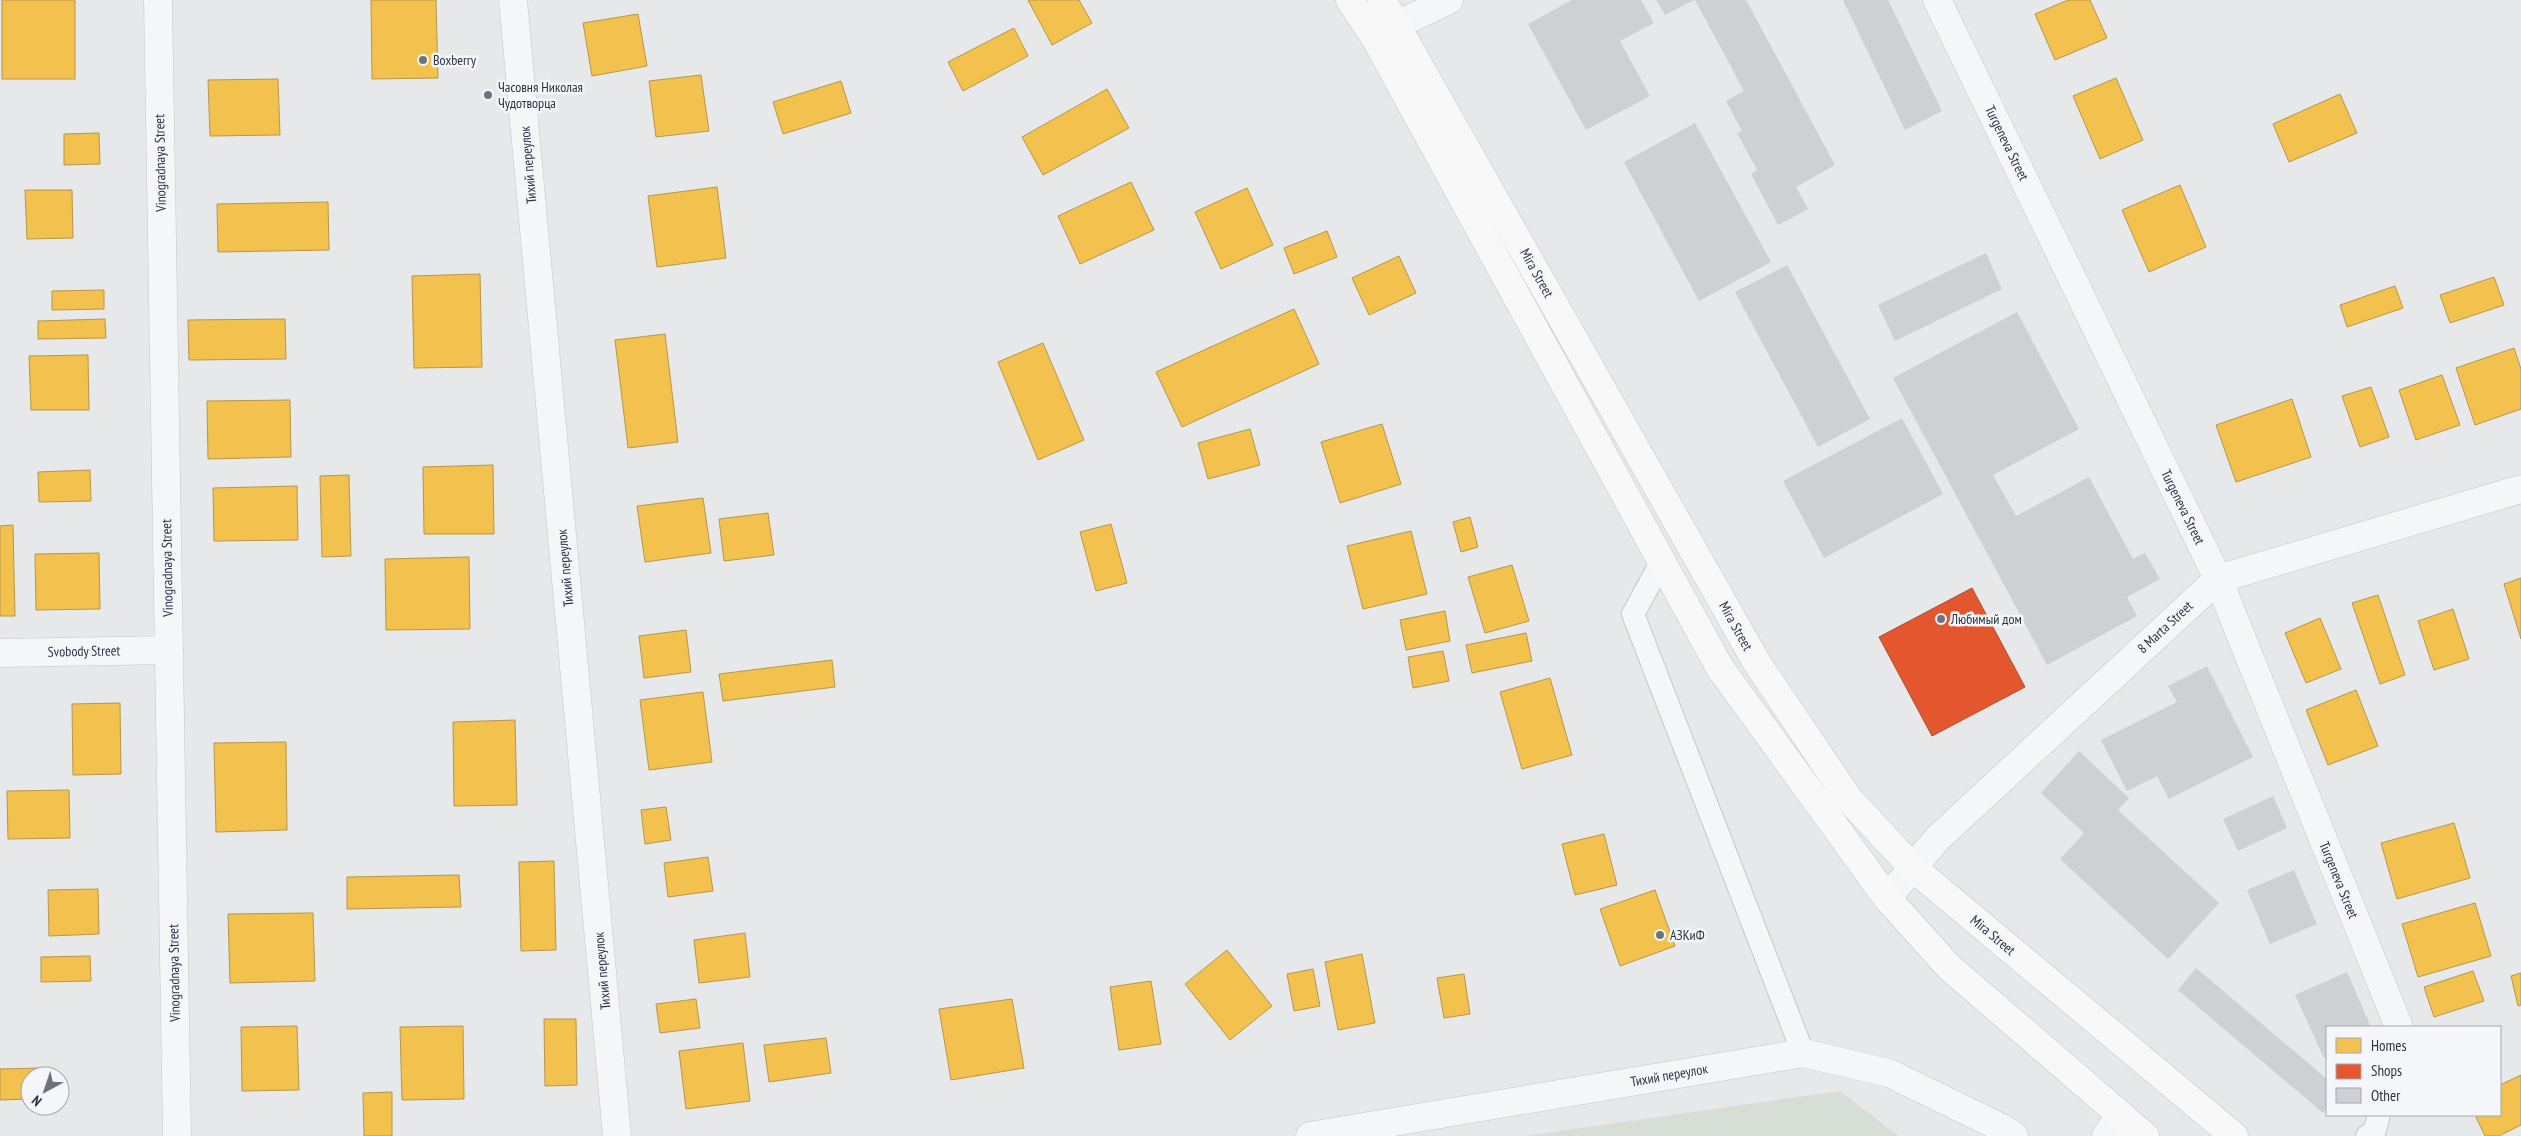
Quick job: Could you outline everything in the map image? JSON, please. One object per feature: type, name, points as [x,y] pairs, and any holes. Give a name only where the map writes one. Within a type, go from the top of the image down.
[{"type":"main road","name":"Mira Street","points":[[1350,0],[1386,31],[1757,663],[1848,798],[1912,867],[2234,1136]]},
{"type":"main road","name":"Mira Street","points":[[1382,0],[1386,31],[1662,561],[1720,668],[1887,898],[1949,967],[2113,1126],[2145,1136]]},
{"type":"street","name":"Vinogradnaya Street","points":[[158,0],[176,1136]]},
{"type":"street","name":"Тихий переулок","points":[[513,0],[617,1136]]},
{"type":"street","points":[[1386,31],[1449,0]]},
{"type":"street","name":"Turgeneva Street","points":[[1938,0],[2218,578],[2399,1026]]},
{"type":"street","name":"8 Marta Street","points":[[1887,898],[1938,838],[2218,578],[2521,489]]},
{"type":"street","name":"Svobody Street","points":[[0,653],[169,650]]},
{"type":"street","name":"Тихий переулок","points":[[1310,1136],[1803,1052],[1889,1073],[2002,1128],[2014,1136]]},
{"type":"lane","points":[[1662,561],[1633,614],[1803,1052]]},
{"type":"lane","points":[[2367,1136],[2374,1133],[2379,1116]]},
{"type":"shaded area","points":[[1840,1091],[1898,1136],[1525,1136]]},
{"type":"building: Homes","points":[[2,0],[75,0],[75,79],[2,79]]},
{"type":"building: Homes","points":[[371,0],[436,0],[438,78],[372,79]]},
{"type":"building: Homes","points":[[1028,0],[1079,0],[1092,23],[1052,45]]},
{"type":"building: Homes","points":[[2068,0],[2090,0],[2107,38],[2055,60],[2035,14]]},
{"type":"building: Homes","points":[[638,14],[647,66],[592,76],[583,23]]},
{"type":"building: Homes","points":[[1014,28],[1028,56],[963,91],[948,62]]},
{"type":"building: Homes","points":[[701,75],[709,131],[656,137],[649,81]]},
{"type":"building: Homes","points":[[2116,78],[2143,140],[2100,159],[2073,96]]},
{"type":"building: Homes","points":[[278,79],[280,135],[210,136],[208,80]]},
{"type":"building: Homes","points":[[841,81],[851,113],[783,134],[773,102]]},
{"type":"building: Homes","points":[[1107,89],[1129,128],[1043,175],[1022,137]]},
{"type":"building: Homes","points":[[2340,94],[2357,133],[2289,162],[2273,124]]},
{"type":"building: Homes","points":[[99,133],[100,164],[64,165],[64,134]]},
{"type":"building: Homes","points":[[1131,182],[1154,230],[1080,264],[1058,216]]},
{"type":"building: Homes","points":[[2180,185],[2206,247],[2149,272],[2122,210]]},
{"type":"building: Homes","points":[[717,187],[726,258],[657,267],[648,196]]},
{"type":"building: Homes","points":[[1247,188],[1273,245],[1221,269],[1195,212]]},
{"type":"building: Homes","points":[[25,190],[72,190],[73,238],[27,239]]},
{"type":"building: Homes","points":[[328,202],[329,250],[218,252],[217,204]]},
{"type":"building: Homes","points":[[1327,231],[1337,257],[1294,274],[1284,248]]},
{"type":"building: Homes","points":[[1399,256],[1416,293],[1369,315],[1352,278]]},
{"type":"building: Homes","points":[[480,274],[482,367],[414,368],[412,276]]},
{"type":"building: Homes","points":[[2494,277],[2504,305],[2450,323],[2440,295]]},
{"type":"building: Homes","points":[[2395,286],[2403,308],[2347,327],[2340,305]]},
{"type":"building: Homes","points":[[104,290],[104,309],[52,310],[52,291]]},
{"type":"building: Homes","points":[[1294,309],[1319,364],[1182,427],[1156,372]]},
{"type":"building: Homes","points":[[105,319],[106,338],[38,339],[38,321]]},
{"type":"building: Homes","points":[[285,319],[286,359],[189,360],[188,320]]},
{"type":"building: Homes","points":[[665,334],[678,442],[628,448],[615,340]]},
{"type":"building: Homes","points":[[1043,343],[1084,440],[1038,460],[998,362]]},
{"type":"building: Homes","points":[[2514,348],[2521,369],[2521,409],[2475,425],[2456,368]]},
{"type":"building: Homes","points":[[88,355],[89,410],[31,410],[29,356]]},
{"type":"building: Homes","points":[[2442,375],[2460,425],[2416,440],[2399,390]]},
{"type":"building: Homes","points":[[2371,387],[2389,437],[2360,447],[2342,396]]},
{"type":"building: Homes","points":[[2292,399],[2311,457],[2236,482],[2216,425]]},
{"type":"building: Homes","points":[[290,400],[291,457],[208,459],[207,401]]},
{"type":"building: Homes","points":[[1382,424],[1401,484],[1340,503],[1321,442]]},
{"type":"building: Homes","points":[[1250,429],[1260,465],[1208,479],[1198,443]]},
{"type":"building: Homes","points":[[493,465],[494,534],[424,534],[423,467]]},
{"type":"building: Homes","points":[[90,470],[91,501],[39,502],[38,472]]},
{"type":"building: Homes","points":[[349,475],[351,556],[322,557],[320,476]]},
{"type":"building: Homes","points":[[297,486],[298,540],[214,541],[213,488]]},
{"type":"building: Homes","points":[[703,498],[711,553],[645,562],[637,506]]},
{"type":"building: Homes","points":[[768,513],[774,555],[724,561],[719,519]]},
{"type":"building: Homes","points":[[1470,517],[1478,547],[1461,552],[1453,522]]},
{"type":"building: Homes","points":[[1111,524],[1127,583],[1096,591],[1080,532]]},
{"type":"building: Homes","points":[[13,525],[15,616],[0,616],[0,526]]},
{"type":"building: Homes","points":[[1411,531],[1427,594],[1363,609],[1347,546]]},
{"type":"building: Homes","points":[[99,553],[100,609],[36,610],[35,554]]},
{"type":"building: Homes","points":[[469,557],[470,629],[386,630],[385,559]]},
{"type":"building: Homes","points":[[1512,565],[1529,621],[1485,633],[1468,577]]},
{"type":"building: Homes","points":[[2521,578],[2521,639],[2504,584]]},
{"type":"building: Homes","points":[[2378,595],[2405,675],[2380,684],[2352,603]]},
{"type":"building: Homes","points":[[2453,609],[2469,659],[2434,670],[2418,621]]},
{"type":"building: Homes","points":[[1445,611],[1450,641],[1406,650],[1400,620]]},
{"type":"building: Homes","points":[[2320,618],[2341,669],[2306,683],[2285,633]]},
{"type":"building: Homes","points":[[686,630],[691,672],[644,678],[639,636]]},
{"type":"building: Homes","points":[[1526,633],[1532,661],[1472,673],[1466,645]]},
{"type":"building: Homes","points":[[1443,651],[1449,681],[1413,688],[1408,657]]},
{"type":"building: Homes","points":[[832,660],[835,687],[723,701],[719,674]]},
{"type":"building: Homes","points":[[1550,678],[1572,755],[1522,769],[1500,692]]},
{"type":"building: Homes","points":[[2356,690],[2378,746],[2328,765],[2306,710]]},
{"type":"building: Homes","points":[[703,692],[712,762],[649,770],[640,700]]},
{"type":"building: Homes","points":[[120,703],[121,774],[73,775],[72,704]]},
{"type":"building: Homes","points":[[515,720],[517,805],[454,806],[453,722]]},
{"type":"building: Homes","points":[[286,742],[287,830],[216,832],[214,743]]},
{"type":"building: Homes","points":[[69,790],[70,838],[8,839],[7,791]]},
{"type":"building: Homes","points":[[666,807],[671,840],[645,844],[641,810]]},
{"type":"building: Homes","points":[[2454,823],[2470,878],[2397,899],[2381,843]]},
{"type":"building: Homes","points":[[1604,834],[1617,885],[1575,895],[1562,844]]},
{"type":"building: Homes","points":[[708,857],[713,891],[668,897],[664,863]]},
{"type":"building: Homes","points":[[554,861],[556,950],[521,951],[519,862]]},
{"type":"building: Homes","points":[[459,875],[461,907],[347,909],[347,877]]},
{"type":"building: Homes","points":[[98,889],[99,934],[49,936],[48,890]]},
{"type":"building: Homes","points":[[1655,890],[1675,946],[1620,966],[1600,909]]},
{"type":"building: Homes","points":[[2475,903],[2491,956],[2418,977],[2402,924]]},
{"type":"building: Homes","points":[[313,913],[315,981],[230,983],[228,914]]},
{"type":"building: Homes","points":[[745,933],[750,977],[699,983],[694,940]]},
{"type":"building: Homes","points":[[1227,950],[1272,1006],[1230,1040],[1185,984]]},
{"type":"building: Homes","points":[[1362,954],[1375,1023],[1338,1030],[1325,962]]},
{"type":"building: Homes","points":[[90,956],[91,981],[41,982],[41,957]]},
{"type":"building: Homes","points":[[1313,969],[1320,1006],[1294,1011],[1287,974]]},
{"type":"building: Homes","points":[[2473,971],[2484,1001],[2434,1017],[2424,987]]},
{"type":"building: Homes","points":[[2521,973],[2521,1005],[2518,1006],[2511,976]]},
{"type":"building: Homes","points":[[1464,974],[1470,1014],[1444,1018],[1437,978]]},
{"type":"building: Homes","points":[[1151,981],[1161,1044],[1119,1050],[1110,987]]},
{"type":"building: Homes","points":[[696,999],[700,1028],[660,1033],[656,1004]]},
{"type":"building: Homes","points":[[1012,999],[1024,1068],[951,1080],[939,1009]]},
{"type":"building: Homes","points":[[544,1019],[576,1019],[577,1085],[545,1086]]},
{"type":"building: Homes","points":[[297,1026],[299,1090],[242,1091],[241,1027]]},
{"type":"building: Homes","points":[[463,1026],[464,1099],[402,1100],[400,1027]]},
{"type":"building: Homes","points":[[826,1038],[831,1073],[769,1082],[764,1045]]},
{"type":"building: Homes","points":[[743,1043],[750,1101],[686,1109],[679,1051]]},
{"type":"building: Homes","points":[[20,1068],[20,1099],[0,1100],[0,1069]]},
{"type":"building: Homes","points":[[2521,1075],[2521,1125],[2499,1136],[2485,1136],[2475,1116],[2501,1116],[2501,1085]]},
{"type":"building: Homes","points":[[392,1092],[392,1136],[364,1136],[363,1093]]},
{"type":"building: Shops","points":[[1972,588],[2025,687],[1932,736],[1879,637]]},
{"type":"building: Other","points":[[1572,0],[1641,0],[1654,23],[1620,41],[1650,96],[1586,130],[1528,24]]},
{"type":"building: Other","points":[[1656,0],[1694,0],[1665,15]]},
{"type":"building: Other","points":[[1695,0],[1746,0],[1835,165],[1796,187],[1808,209],[1778,225],[1751,174],[1757,170],[1737,133],[1742,131],[1726,101],[1744,91]]},
{"type":"building: Other","points":[[1843,0],[1888,0],[1942,111],[1905,130]]},
{"type":"building: Other","points":[[1695,123],[1771,262],[1699,301],[1624,162]]},
{"type":"building: Other","points":[[1986,253],[2002,289],[1895,341],[1878,305]]},
{"type":"building: Other","points":[[1787,265],[1870,419],[1818,447],[1735,292]]},
{"type":"building: Other","points":[[2017,312],[2079,429],[1993,475],[2016,516],[2089,477],[2133,559],[2145,553],[2160,579],[2127,597],[2137,616],[2047,665],[1893,378]]},
{"type":"building: Other","points":[[1902,418],[1943,494],[1824,558],[1783,481]]},
{"type":"building: Other","points":[[2207,666],[2253,757],[2169,799],[2157,776],[2127,791],[2101,740],[2177,702],[2168,686]]},
{"type":"building: Other","points":[[2079,751],[2129,798],[2118,810],[2219,903],[2168,959],[2060,859],[2084,833],[2041,793]]},
{"type":"building: Other","points":[[2273,796],[2287,828],[2238,851],[2223,819]]},
{"type":"building: Other","points":[[2294,870],[2317,924],[2270,944],[2247,890]]},
{"type":"building: Other","points":[[2196,968],[2326,1078],[2326,1109],[2323,1113],[2178,990]]},
{"type":"building: Other","points":[[2347,972],[2371,1026],[2326,1026],[2326,1057],[2324,1058],[2295,995]]},
{"type":"place","name":"Boxberry","points":[[423,60]]},
{"type":"place","name":"Часовня Николая Чудотворца","points":[[488,95]]},
{"type":"place","name":"Любимый дом","points":[[1941,619]]},
{"type":"place","name":"АЗКиФ","points":[[1660,935]]}]
